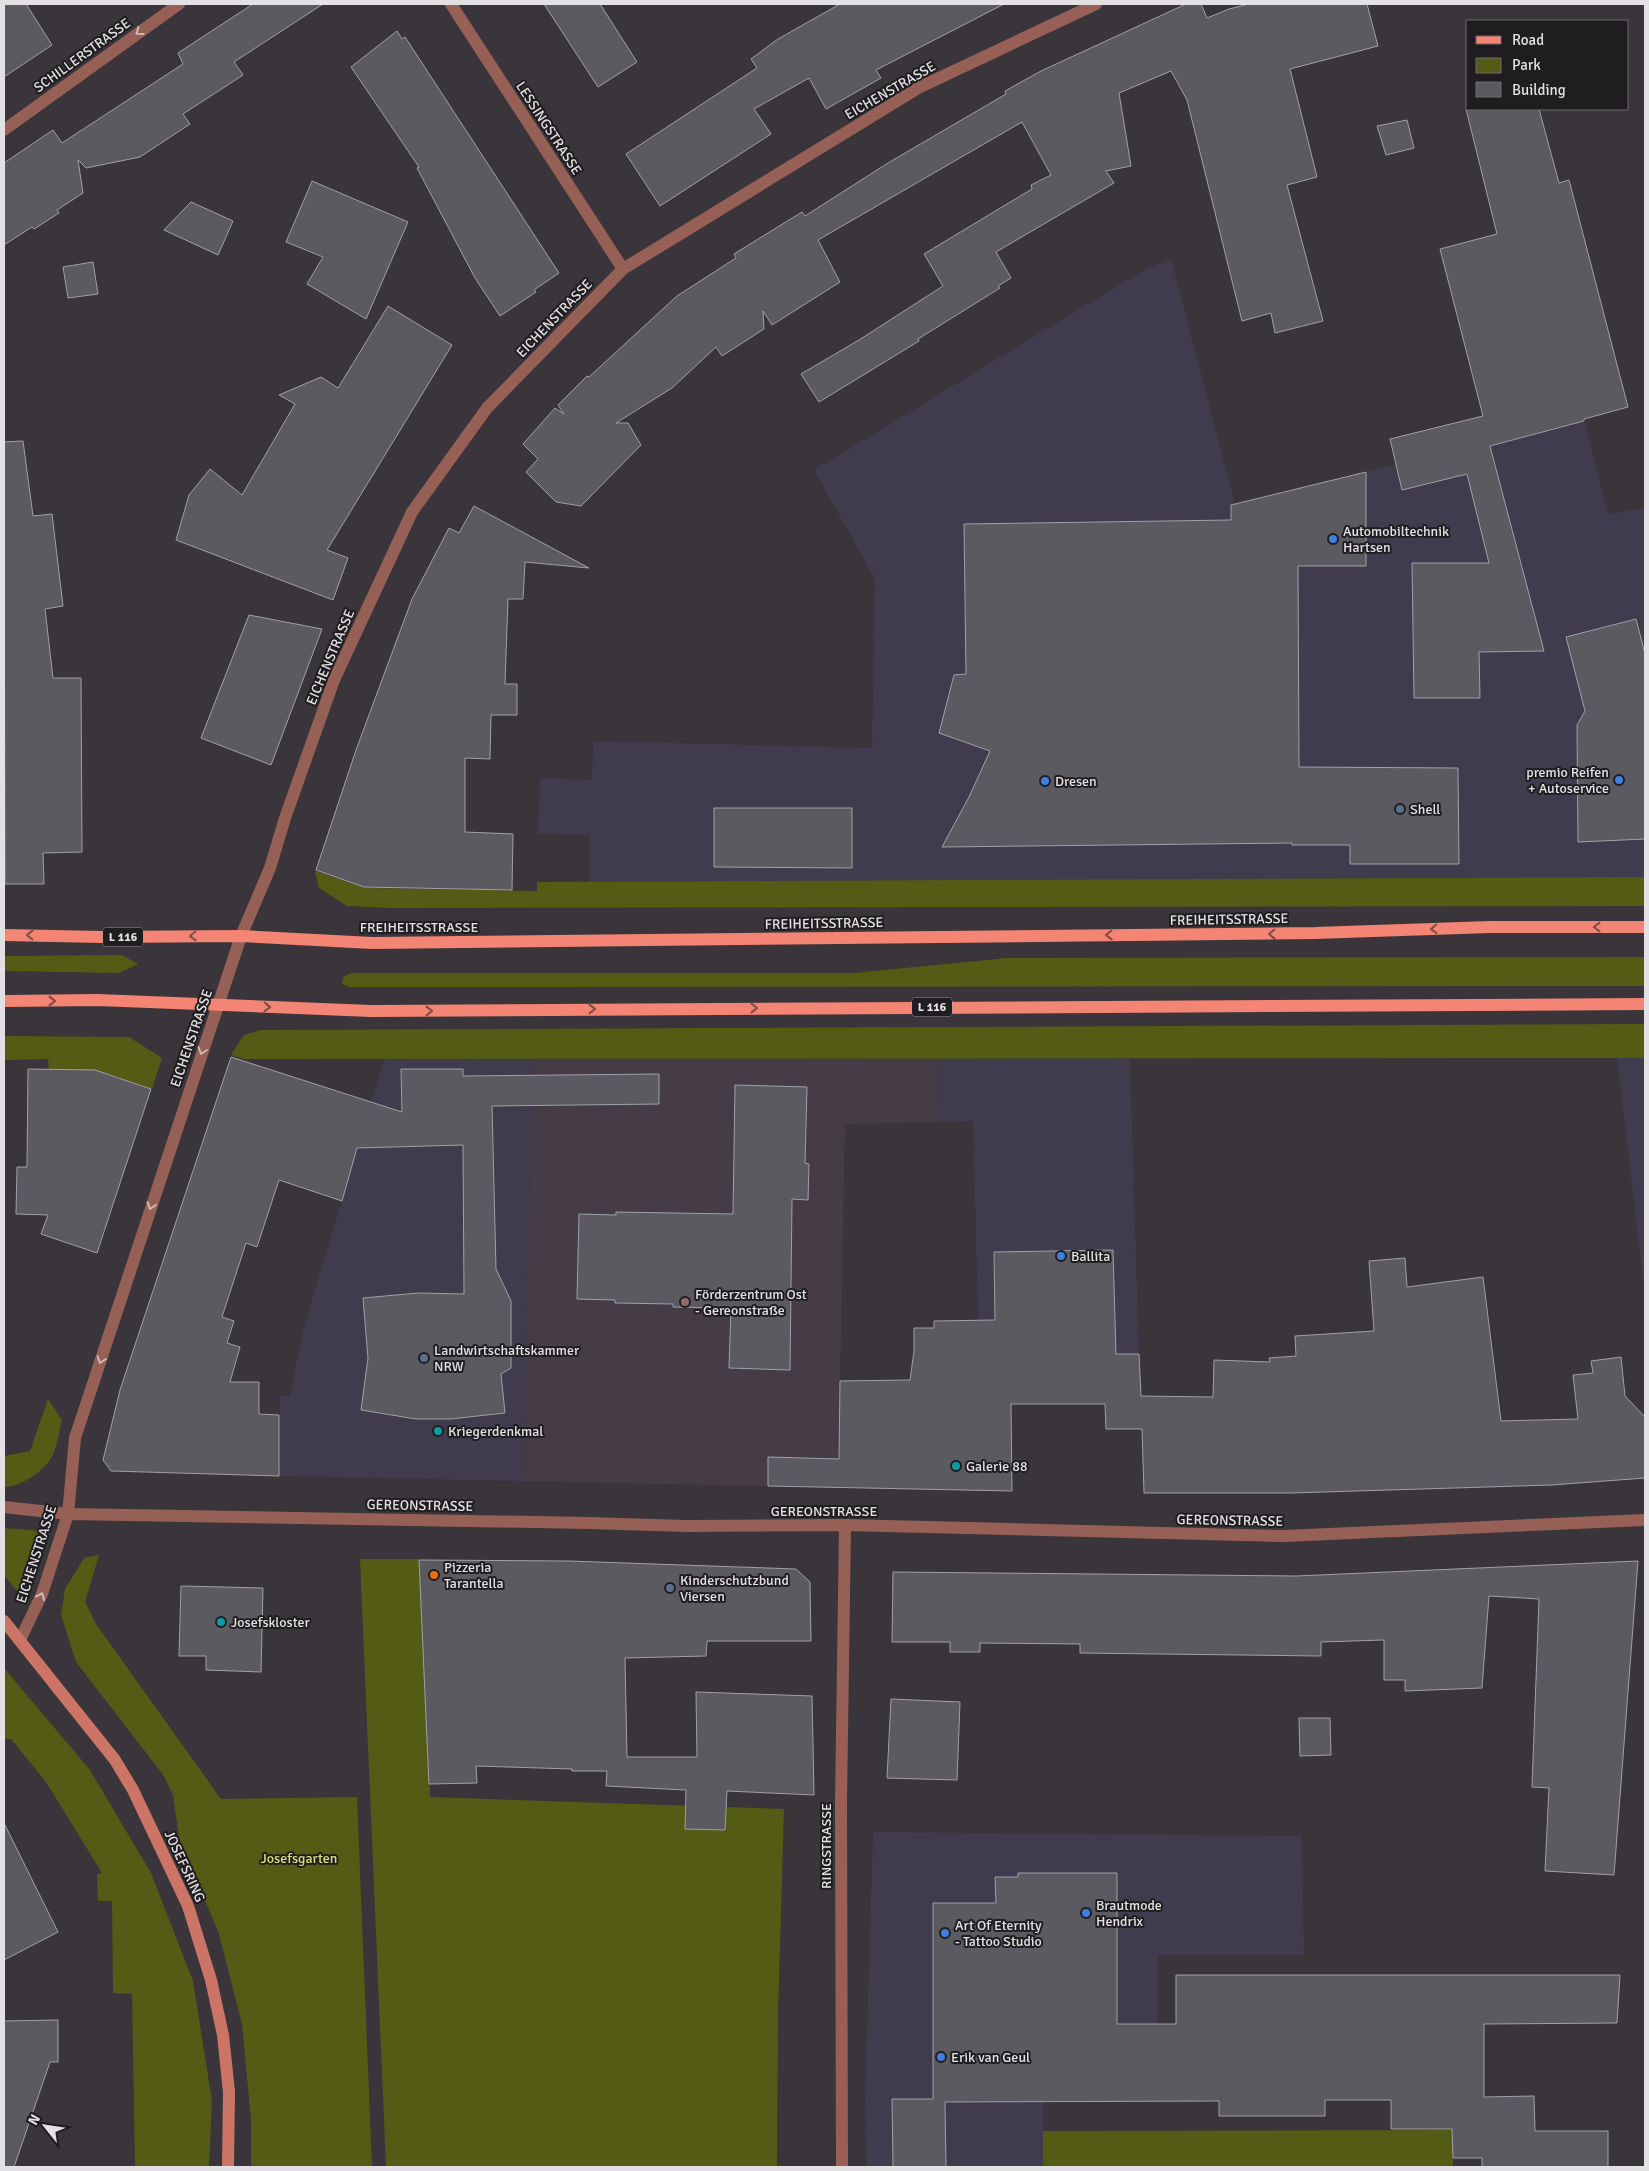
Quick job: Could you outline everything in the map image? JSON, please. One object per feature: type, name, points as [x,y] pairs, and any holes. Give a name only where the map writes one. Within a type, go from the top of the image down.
[{"type":"main road","name":"FREIHEITSSTRASSE","points":[[4,935],[101,937],[241,936],[372,943],[1315,933],[1490,927],[1645,927]]},
{"type":"main road","name":"L 116","points":[[4,1001],[98,1000],[381,1011],[1645,1004]]},
{"type":"main road","name":"JOSEFSRING","points":[[4,1621],[115,1760],[132,1790],[188,1906],[211,1980],[223,2035],[229,2092],[228,2167]]},
{"type":"street","name":"SCHILLERSTRASSE","points":[[4,130],[179,4]]},
{"type":"street","name":"LESSINGSTRASSE","points":[[451,4],[623,269]]},
{"type":"street","name":"EICHENSTRASSE","points":[[20,1640],[42,1594],[68,1514],[75,1438],[241,936],[270,868],[285,818],[334,680],[412,512],[487,408],[623,269],[920,87],[1096,4]]},
{"type":"street","name":"GEREONSTRASSE","points":[[4,1507],[68,1514],[686,1526],[845,1525],[1284,1536],[1645,1520]]},
{"type":"street","name":"RINGSTRASSE","points":[[842,2167],[841,1802],[845,1525]]},
{"type":"shaded area","points":[[1171,258],[1235,504],[1489,442],[1491,446],[1585,422],[1608,514],[1645,508],[1645,877],[589,882],[590,835],[538,834],[540,778],[592,780],[593,741],[872,748],[875,579],[814,470],[1139,273]]},
{"type":"shaded area","points":[[1617,1058],[1645,1058],[1645,1297]]},
{"type":"shaded area","points":[[384,1059],[532,1059],[524,1481],[279,1476],[280,1396],[290,1396],[303,1330]]},
{"type":"shaded area","name":"Förderzentrum Ost - Gereonstraße","points":[[532,1059],[939,1059],[940,1122],[845,1124],[838,1488],[524,1481]]},
{"type":"shaded area","points":[[939,1059],[1130,1059],[1139,1354],[979,1352],[973,1121],[940,1122]]},
{"type":"shaded area","points":[[873,1832],[1302,1836],[1304,1955],[1158,1955],[1158,2030],[1162,2030],[1162,2101],[1043,2102],[1043,2167],[867,2167],[865,2099]]},
{"type":"green space","points":[[315,871],[367,888],[537,891],[537,882],[1645,877],[1645,906],[392,908],[347,906],[319,888]]},
{"type":"green space","points":[[122,955],[138,964],[119,973],[4,971],[4,956]]},
{"type":"green space","points":[[1645,957],[1645,986],[349,987],[342,984],[343,977],[351,973],[854,973],[1007,958]]},
{"type":"green space","points":[[1645,1024],[1645,1058],[244,1059],[231,1055],[244,1035],[261,1030]]},
{"type":"green space","points":[[4,1036],[129,1037],[162,1058],[152,1089],[96,1070],[49,1070],[48,1059],[4,1060]]},
{"type":"green space","points":[[48,1399],[62,1420],[57,1444],[51,1458],[34,1476],[19,1484],[4,1487],[4,1456],[30,1451]]},
{"type":"green space","points":[[4,1528],[43,1531],[45,1539],[34,1553],[21,1591],[17,1591],[4,1575]]},
{"type":"green space","name":"Josefsgarten","points":[[99,1555],[85,1602],[96,1624],[221,1799],[357,1797],[372,2167],[251,2167],[251,2119],[242,2024],[219,1934],[179,1838],[173,1795],[164,1776],[76,1662],[61,1615],[65,1589],[84,1558]]},
{"type":"green space","points":[[360,1559],[419,1559],[430,1797],[784,1809],[778,2014],[777,2167],[386,2167]]},
{"type":"green space","points":[[4,1668],[90,1770],[151,1873],[193,1981],[212,2101],[209,2167],[135,2167],[132,1994],[113,1993],[112,1901],[98,1901],[97,1874],[102,1873],[46,1782],[11,1739],[4,1739]]},
{"type":"green space","points":[[1453,2130],[1453,2167],[1043,2167],[1043,2131]]},
{"type":"building","points":[[4,4],[26,4],[52,45],[4,77]]},
{"type":"building","points":[[253,4],[323,4],[234,62],[243,75],[183,114],[190,124],[140,157],[86,168],[78,160],[83,193],[57,210],[59,213],[4,245],[4,163],[53,130],[62,143],[183,64],[178,53]]},
{"type":"building","points":[[544,4],[600,4],[637,62],[598,87]]},
{"type":"building","points":[[840,4],[1004,4],[876,70],[881,78],[826,109],[809,78],[754,109],[771,134],[660,206],[626,154],[757,68],[751,59],[778,39]]},
{"type":"building","points":[[1186,4],[1201,4],[1207,18],[1229,9],[1249,4],[1367,4],[1378,46],[1290,69],[1317,177],[1287,185],[1323,321],[1275,333],[1271,313],[1242,321],[1187,100],[1171,71],[1119,93],[1131,166],[1106,171],[1114,183],[996,252],[1011,278],[998,286],[1000,288],[918,339],[919,341],[819,402],[801,374],[859,340],[943,286],[924,254],[1032,189],[1031,185],[1051,175],[1022,122],[818,240],[840,282],[772,325],[763,311],[764,329],[722,356],[716,347],[672,388],[616,423],[628,423],[641,445],[581,506],[556,502],[526,472],[538,459],[523,444],[555,408],[564,414],[558,405],[587,376],[589,377],[677,296],[736,258],[734,254],[802,212],[805,216],[888,163],[1006,94],[1005,91],[1041,71]]},
{"type":"building","points":[[397,31],[402,39],[405,37],[559,273],[534,290],[536,292],[500,316],[475,278],[417,168],[419,167],[351,67]]},
{"type":"building","points":[[1466,110],[1539,110],[1559,183],[1569,180],[1628,407],[1584,419],[1584,421],[1490,446],[1544,651],[1479,652],[1480,698],[1414,698],[1412,563],[1489,563],[1467,474],[1402,490],[1390,439],[1483,416],[1440,249],[1497,234]]},
{"type":"building","points":[[1407,120],[1414,148],[1386,155],[1377,126]]},
{"type":"building","points":[[312,181],[408,222],[366,319],[307,284],[323,257],[286,242]]},
{"type":"building","points":[[191,202],[233,221],[218,255],[164,230]]},
{"type":"building","points":[[93,262],[98,294],[68,298],[63,267]]},
{"type":"building","points":[[388,306],[452,345],[327,550],[348,558],[333,600],[176,540],[189,495],[210,469],[242,495],[295,404],[279,395],[321,377],[338,388]]},
{"type":"building","points":[[23,441],[33,516],[52,514],[63,606],[45,609],[53,678],[81,678],[82,852],[43,853],[44,884],[5,884],[4,442]]},
{"type":"building","points":[[1366,472],[1366,566],[1298,566],[1299,767],[1458,768],[1459,864],[1350,864],[1350,845],[1292,845],[1292,843],[942,847],[969,797],[990,751],[939,733],[954,675],[966,674],[964,524],[1231,520],[1231,505]]},
{"type":"building","points":[[474,506],[589,568],[525,562],[523,599],[508,599],[505,684],[517,684],[517,715],[491,715],[490,759],[465,758],[465,832],[513,834],[512,890],[364,887],[316,870],[356,750],[412,599],[449,528],[459,533]]},
{"type":"building","points":[[249,615],[322,629],[271,765],[201,738]]},
{"type":"building","points":[[1636,619],[1645,654],[1645,839],[1578,842],[1577,725],[1585,711],[1566,637]]},
{"type":"building","points":[[714,808],[852,808],[852,868],[714,867]]},
{"type":"building","points":[[231,1057],[402,1112],[401,1069],[463,1069],[463,1076],[659,1074],[659,1104],[492,1106],[496,1269],[511,1301],[511,1368],[501,1374],[505,1413],[450,1419],[416,1419],[361,1410],[368,1358],[363,1298],[418,1293],[464,1294],[463,1145],[357,1148],[342,1201],[279,1180],[257,1247],[246,1243],[222,1317],[234,1321],[227,1343],[240,1347],[230,1382],[259,1382],[259,1414],[279,1415],[279,1476],[111,1471],[103,1460],[120,1390]]},
{"type":"building","points":[[28,1069],[95,1070],[151,1089],[97,1253],[41,1234],[48,1215],[16,1214],[17,1167],[27,1167]]},
{"type":"building","points":[[735,1085],[807,1087],[805,1163],[809,1164],[808,1200],[792,1199],[790,1370],[729,1368],[731,1308],[673,1307],[673,1304],[615,1303],[615,1300],[577,1299],[579,1214],[616,1215],[616,1212],[733,1214]]},
{"type":"building","points":[[1113,1250],[1116,1354],[1139,1354],[1141,1396],[1213,1397],[1214,1360],[1270,1362],[1269,1358],[1296,1356],[1295,1336],[1374,1331],[1369,1261],[1405,1258],[1407,1287],[1483,1277],[1501,1421],[1578,1419],[1573,1375],[1593,1373],[1591,1361],[1621,1357],[1625,1396],[1645,1417],[1645,1478],[1552,1485],[1291,1493],[1144,1493],[1142,1429],[1106,1429],[1105,1404],[1011,1404],[1012,1491],[768,1486],[768,1457],[839,1459],[840,1381],[910,1380],[914,1351],[914,1328],[934,1328],[934,1321],[995,1320],[994,1252]]},
{"type":"building","points":[[419,1560],[569,1561],[796,1569],[810,1582],[811,1641],[707,1641],[706,1656],[625,1658],[627,1757],[697,1757],[696,1692],[812,1696],[814,1795],[727,1791],[725,1830],[685,1829],[686,1790],[606,1786],[607,1771],[476,1766],[477,1783],[429,1784]]},
{"type":"building","points":[[1638,1561],[1614,1875],[1545,1871],[1549,1788],[1532,1787],[1539,1599],[1489,1596],[1482,1688],[1405,1691],[1405,1680],[1384,1680],[1384,1640],[1321,1642],[1321,1656],[1080,1653],[1080,1644],[980,1643],[980,1652],[950,1652],[950,1642],[892,1642],[893,1572],[1296,1576]]},
{"type":"building","name":"Josefskloster","points":[[181,1586],[263,1588],[261,1672],[206,1670],[206,1656],[179,1656]]},
{"type":"building","points":[[891,1699],[960,1702],[957,1780],[887,1778]]},
{"type":"building","points":[[1299,1718],[1330,1718],[1331,1755],[1300,1756]]},
{"type":"building","points":[[4,1823],[58,1932],[4,1960]]},
{"type":"building","points":[[1018,1873],[1117,1873],[1117,2024],[1176,2024],[1176,1975],[1620,1975],[1617,2023],[1484,2024],[1484,2097],[1534,2096],[1535,2131],[1608,2131],[1608,2167],[1482,2167],[1482,2158],[1453,2158],[1452,2129],[1391,2129],[1391,2100],[1325,2100],[1325,2116],[1219,2116],[1219,2101],[945,2102],[946,2167],[893,2167],[892,2099],[933,2099],[933,1903],[996,1903],[995,1877],[1018,1877]]},
{"type":"building","points":[[58,2020],[58,2062],[50,2062],[14,2167],[4,2167],[4,2021]]},
{"type":"place","name":"Automobiltechnik Hartsen","points":[[1333,539]]},
{"type":"place","name":"premio Reifen + Autoservice","points":[[1619,780]]},
{"type":"place","name":"Dresen","points":[[1045,781]]},
{"type":"place","name":"Shell","points":[[1400,809]]},
{"type":"place","name":"Ballita","points":[[1061,1256]]},
{"type":"place","name":"Förderzentrum Ost - Gereonstraße","points":[[685,1302]]},
{"type":"place","name":"Landwirtschaftskammer NRW","points":[[424,1358]]},
{"type":"place","name":"Kriegerdenkmal","points":[[438,1431]]},
{"type":"place","name":"Galerie 88","points":[[956,1466]]},
{"type":"place","name":"Pizzeria Tarantella","points":[[434,1575]]},
{"type":"place","name":"Kinderschutzbund Viersen","points":[[670,1588]]},
{"type":"place","name":"Josefskloster","points":[[221,1622]]},
{"type":"place","name":"Brautmode Hendrix","points":[[1086,1913]]},
{"type":"place","name":"Art Of Eternity - Tattoo Studio","points":[[945,1933]]},
{"type":"place","name":"Erik van Geul","points":[[941,2057]]}]
